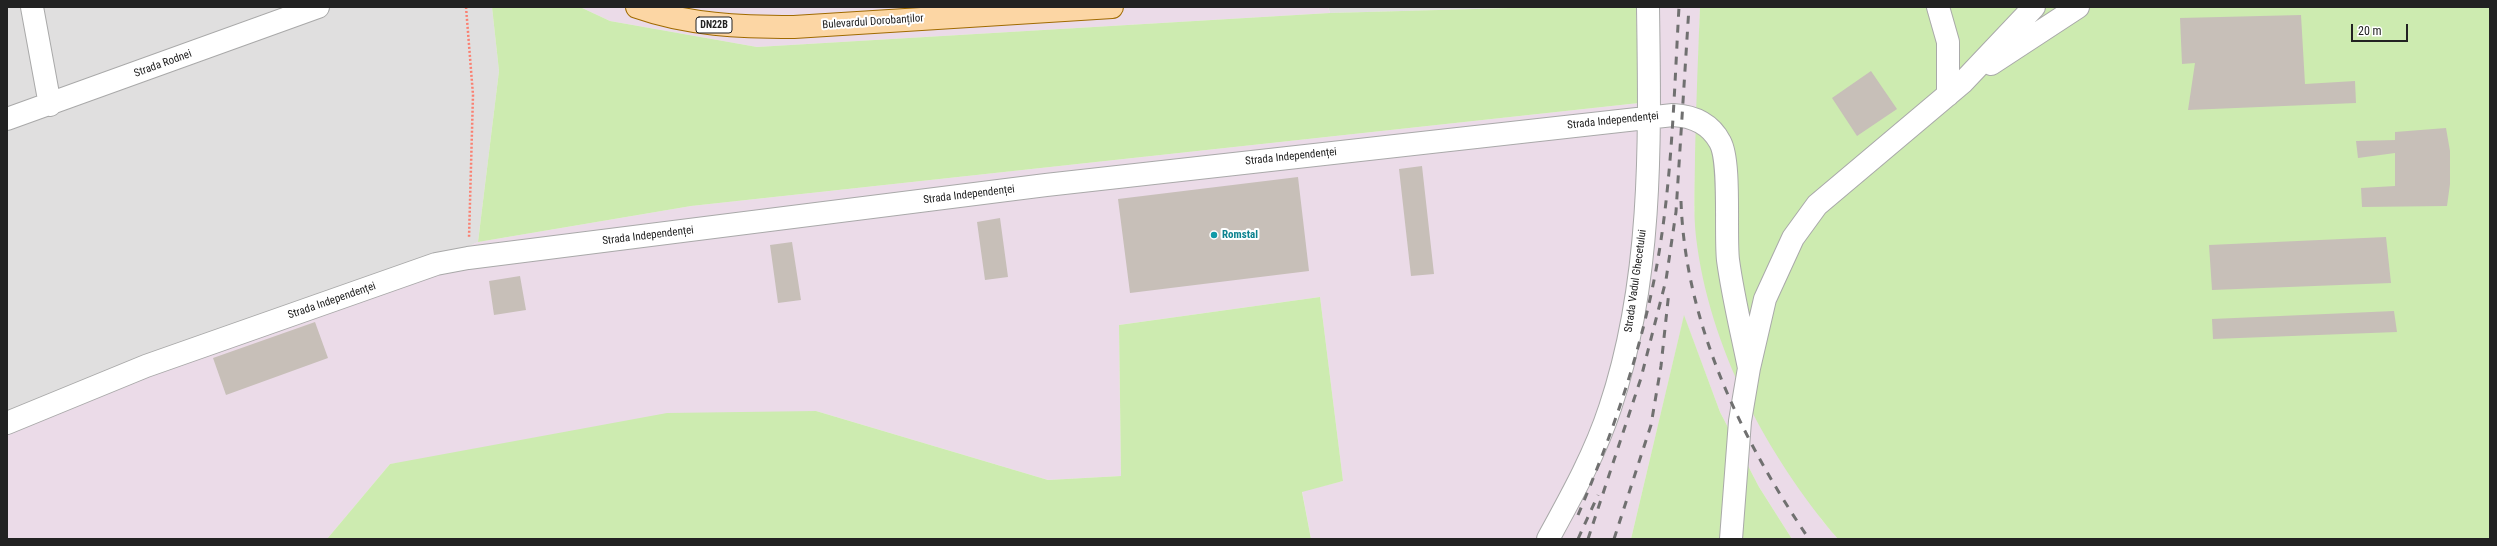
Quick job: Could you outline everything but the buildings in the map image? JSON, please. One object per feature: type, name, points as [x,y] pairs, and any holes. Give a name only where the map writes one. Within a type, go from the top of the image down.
[{"type":"main road","name":"Bulevardul Dorobanților","points":[[637,7],[700,23],[749,27],[794,27],[1112,7]]},
{"type":"street","points":[[32,7],[50,105]]},
{"type":"street","name":"Strada Rodnei","points":[[7,119],[50,105],[318,7]]},
{"type":"street","name":"Strada Vadul Ghecetului","points":[[1548,539],[1575,489],[1599,437],[1610,409],[1626,350],[1639,278],[1648,184],[1650,117],[1648,7]]},
{"type":"street","points":[[1938,7],[1948,42],[1955,88]]},
{"type":"street","points":[[1731,539],[1740,421],[1749,368],[1766,299],[1776,272],[1794,238],[1817,205],[1955,88],[2034,7]]},
{"type":"street","points":[[1955,88],[2078,7]]},
{"type":"street","name":"Strada Independenței","points":[[7,423],[146,366],[436,264],[468,258],[1046,185],[1673,115],[1696,118],[1712,130],[1721,143],[1725,164],[1728,260],[1749,368]]},
{"type":"path","points":[[466,7],[473,95],[468,258]]},
{"type":"shaded area","points":[[7,7],[492,7],[499,71],[478,242],[330,311],[7,432]]},
{"type":"shaded area","points":[[580,7],[1328,7],[1330,13],[757,47],[610,21]]},
{"type":"shaded area","points":[[1328,7],[1547,7],[1330,13]]},
{"type":"shaded area","points":[[1636,7],[1700,7],[1694,208],[1702,270],[1821,519],[1838,539],[1792,539],[1759,487],[1720,412],[1684,316],[1631,539],[1311,539],[1302,491],[1343,481],[1320,297],[1119,325],[1121,476],[1048,480],[816,411],[390,464],[327,539],[7,539],[7,432],[179,364],[330,311],[478,242],[691,206],[1639,103]]},
{"type":"green space","points":[[492,7],[580,7],[610,21],[757,47],[1330,13],[1547,7],[1636,7],[1639,103],[691,206],[478,242],[499,71]]},
{"type":"green space","points":[[1700,7],[2490,7],[2490,539],[1838,539],[1812,507],[1788,472],[1765,436],[1745,398],[1728,359],[1714,319],[1703,278],[1696,237],[1694,206]]},
{"type":"green space","points":[[1320,297],[1343,481],[1302,492],[1311,539],[327,539],[390,464],[667,413],[816,411],[1048,480],[1121,476],[1119,325]]},
{"type":"green space","points":[[1684,315],[1720,412],[1759,487],[1792,539],[1631,539]]},
{"type":"railway","points":[[1578,515],[1624,394],[1642,333],[1656,270],[1666,205],[1669,172],[1679,7]]},
{"type":"railway","points":[[1588,539],[1641,378],[1666,280],[1676,212],[1689,7]]},
{"type":"railway","points":[[1681,201],[1685,246],[1693,291],[1705,335],[1721,378],[1761,461],[1784,501],[1809,539]]},
{"type":"railway","points":[[1614,539],[1651,425],[1661,366],[1669,291]]},
{"type":"railway","points":[[1578,539],[1598,495]]},
{"type":"place","name":"Romstal","points":[[1214,235]]}]
